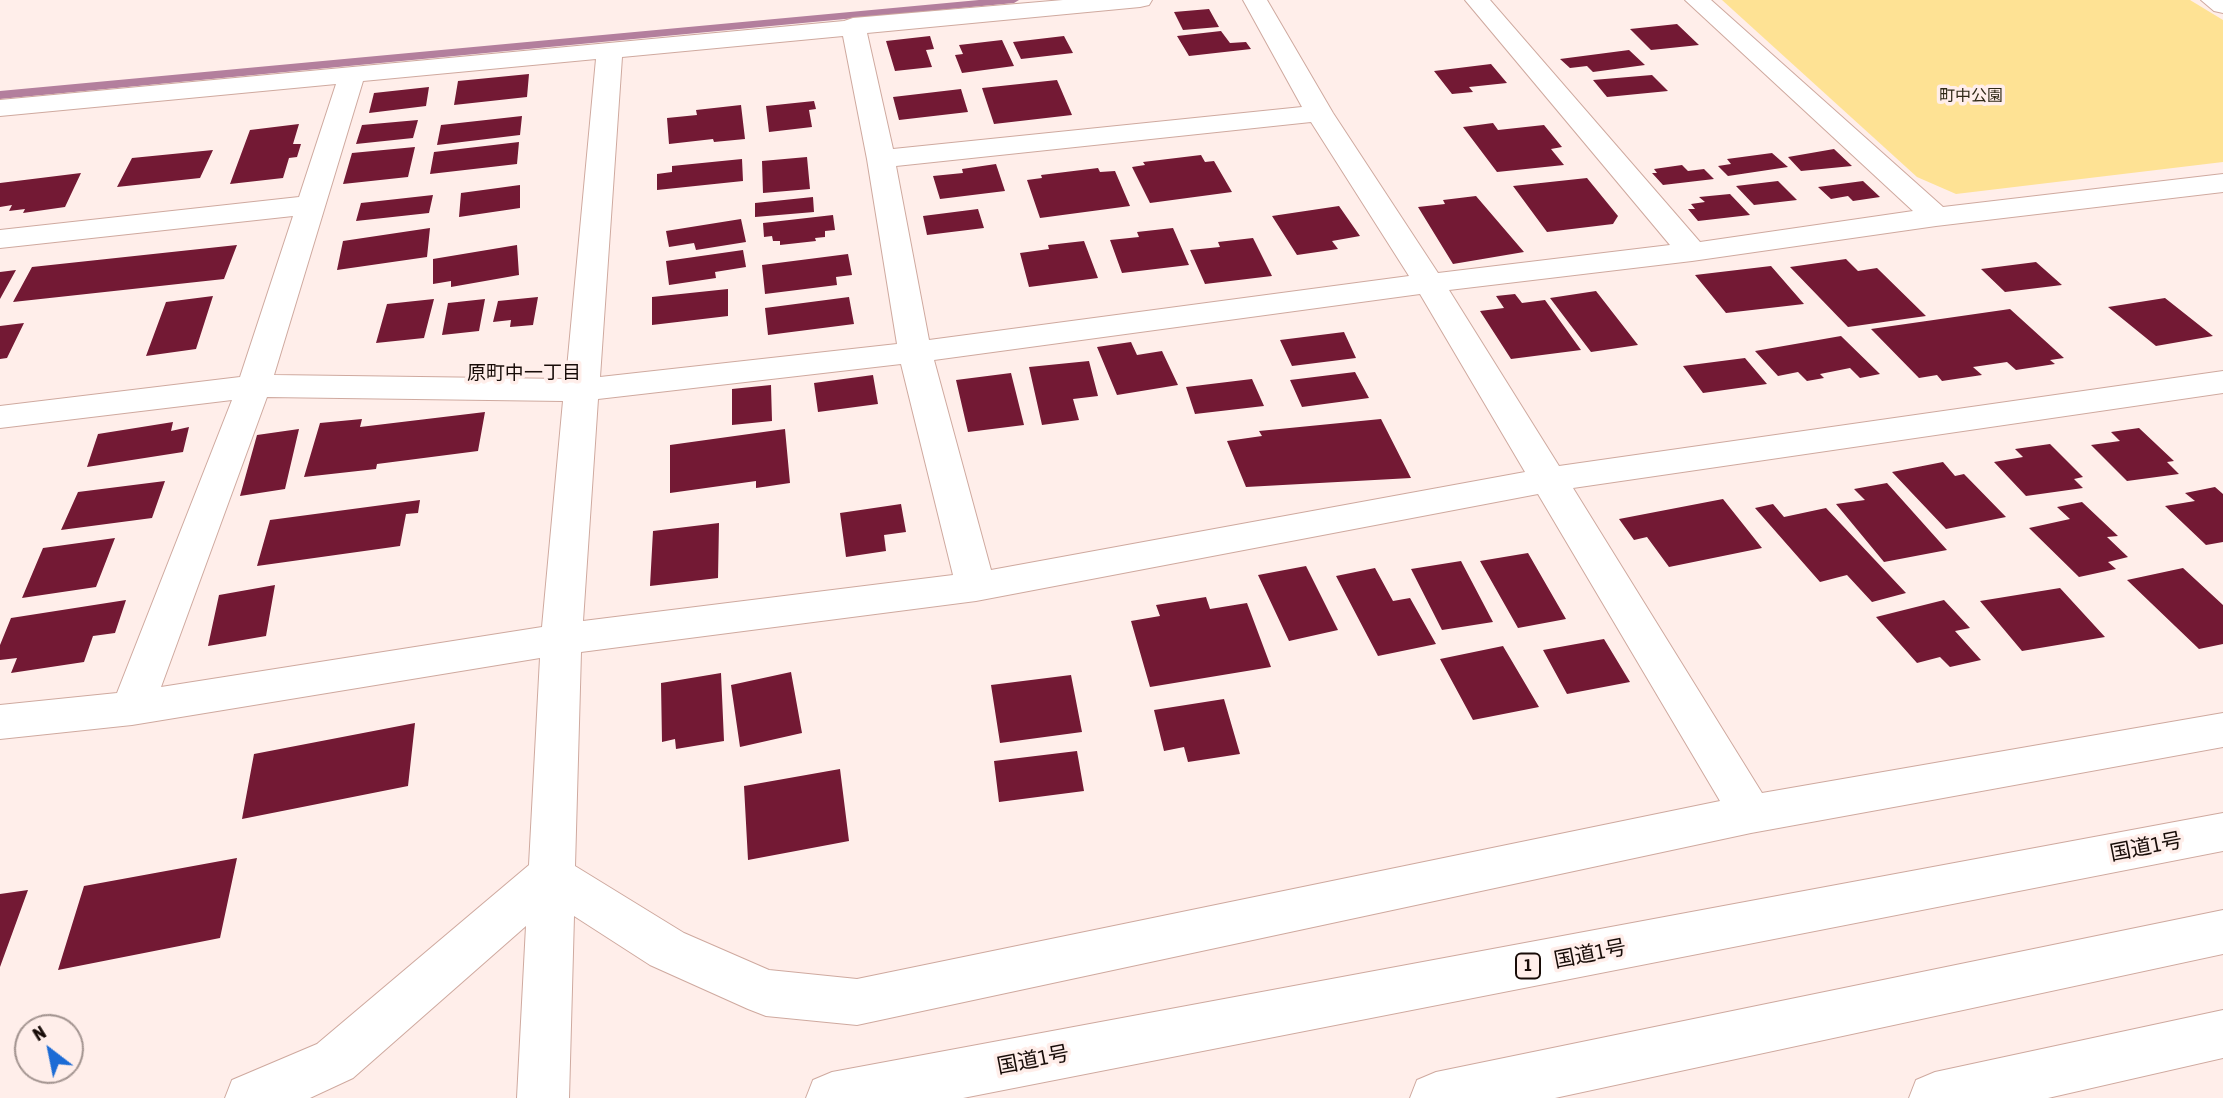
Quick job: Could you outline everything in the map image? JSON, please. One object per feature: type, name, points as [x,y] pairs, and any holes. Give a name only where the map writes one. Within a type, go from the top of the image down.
[{"type":"main road","points":[[0,108],[853,25],[1140,0]]},
{"type":"main road","points":[[1255,0],[1319,113],[1429,283],[1546,480],[1751,814]]},
{"type":"main road","points":[[1477,0],[1692,252]]},
{"type":"main road","points":[[1697,0],[1936,217]]},
{"type":"main road","points":[[2213,0],[2223,6]]},
{"type":"main road","points":[[853,25],[881,159],[915,352],[976,587]]},
{"type":"main road","points":[[543,1098],[561,639],[610,49]]},
{"type":"main road","points":[[132,708],[254,386],[352,74]]},
{"type":"main road","points":[[881,159],[1319,113]]},
{"type":"main road","points":[[0,417],[254,386],[580,390],[915,352],[1429,283],[1692,252],[1936,217],[2223,183]]},
{"type":"main road","points":[[0,239],[310,205]]},
{"type":"main road","points":[[0,722],[132,708],[561,639],[976,587],[1546,480],[2223,382]]},
{"type":"main road","points":[[550,874],[667,949],[766,993],[857,1002],[1751,814],[2217,740]]},
{"type":"main road","name":"国道1号","points":[[832,1098],[2223,832]]},
{"type":"main road","points":[[251,1098],[335,1061],[550,874]]},
{"type":"main road","points":[[1436,1098],[2223,932]]},
{"type":"main road","points":[[1935,1098],[2223,1034]]},
{"type":"green space","name":"町中公園","points":[[1722,0],[2190,0],[2223,20],[2223,162],[1956,194],[1917,177]]},
{"type":"building","points":[[1209,9],[1219,27],[1183,30],[1174,12]]},
{"type":"building","points":[[1677,24],[1699,45],[1651,50],[1630,29]]},
{"type":"building","points":[[1221,31],[1230,43],[1246,42],[1251,49],[1189,56],[1177,36]]},
{"type":"building","points":[[930,36],[934,49],[926,50],[932,67],[895,71],[886,41]]},
{"type":"building","points":[[1064,36],[1073,53],[1021,59],[1013,42]]},
{"type":"building","points":[[1002,40],[1014,66],[962,73],[955,55],[963,54],[959,45]]},
{"type":"building","points":[[1629,50],[1645,65],[1593,72],[1587,66],[1570,68],[1560,59]]},
{"type":"building","points":[[1491,64],[1507,83],[1469,87],[1473,92],[1452,94],[1434,71]]},
{"type":"building","points":[[529,74],[527,97],[454,105],[458,81]]},
{"type":"building","points":[[1652,75],[1668,91],[1607,97],[1593,80]]},
{"type":"building","points":[[1057,80],[1072,115],[994,124],[982,88]]},
{"type":"building","points":[[429,87],[426,106],[369,113],[374,93]]},
{"type":"building","points":[[961,89],[968,112],[899,120],[893,97]]},
{"type":"building","points":[[814,101],[816,109],[809,110],[812,127],[769,132],[766,106]]},
{"type":"building","points":[[741,105],[745,139],[714,142],[713,139],[669,144],[667,118],[697,115],[696,110]]},
{"type":"building","points":[[522,116],[520,135],[437,145],[441,125]]},
{"type":"building","points":[[418,120],[413,138],[356,144],[362,125]]},
{"type":"building","points":[[1493,123],[1498,130],[1544,125],[1562,147],[1551,149],[1564,165],[1497,172],[1463,127]]},
{"type":"building","points":[[299,124],[293,144],[301,144],[297,157],[289,158],[283,178],[230,184],[250,130]]},
{"type":"building","points":[[519,142],[517,164],[430,174],[434,152]]},
{"type":"building","points":[[415,147],[408,177],[343,184],[352,153]]},
{"type":"building","points":[[1834,149],[1852,166],[1801,171],[1788,157]]},
{"type":"building","points":[[213,150],[200,178],[117,187],[132,158]]},
{"type":"building","points":[[1772,153],[1788,167],[1728,176],[1718,166],[1731,164],[1727,159]]},
{"type":"building","points":[[1201,155],[1205,162],[1214,161],[1232,192],[1150,203],[1132,167],[1145,165],[1143,162]]},
{"type":"building","points":[[807,157],[810,189],[763,193],[762,161]]},
{"type":"building","points":[[742,159],[743,181],[657,190],[657,174],[672,172],[672,166]]},
{"type":"building","points":[[996,164],[1005,191],[940,199],[933,176],[963,173],[962,169]]},
{"type":"building","points":[[1682,165],[1688,171],[1704,169],[1714,179],[1663,185],[1652,173],[1657,173],[1654,169]]},
{"type":"building","points":[[1098,168],[1100,172],[1115,171],[1130,206],[1040,218],[1027,180],[1042,178],[1041,175]]},
{"type":"building","points":[[81,173],[65,207],[23,213],[25,209],[9,211],[12,205],[0,207],[0,183]]},
{"type":"building","points":[[1587,178],[1618,216],[1613,224],[1547,232],[1513,186]]},
{"type":"building","points":[[1778,181],[1797,200],[1754,205],[1736,186]]},
{"type":"building","points":[[1863,181],[1880,197],[1853,201],[1848,196],[1831,199],[1818,187]]},
{"type":"building","points":[[520,185],[520,208],[459,217],[461,193]]},
{"type":"building","points":[[1730,194],[1750,215],[1698,221],[1688,209],[1695,209],[1691,204],[1705,202],[1699,197]]},
{"type":"building","points":[[433,195],[429,213],[356,221],[361,203]]},
{"type":"building","points":[[1476,196],[1524,252],[1453,264],[1418,207],[1445,204],[1443,200]]},
{"type":"building","points":[[813,197],[814,212],[755,217],[755,203]]},
{"type":"building","points":[[1339,206],[1360,236],[1332,241],[1338,249],[1297,255],[1272,216]]},
{"type":"building","points":[[978,209],[984,228],[927,235],[923,216]]},
{"type":"building","points":[[833,215],[835,230],[825,231],[825,237],[815,238],[816,241],[780,245],[780,241],[773,241],[772,236],[764,237],[763,223]]},
{"type":"building","points":[[741,219],[746,242],[696,250],[694,243],[669,247],[666,231]]},
{"type":"building","points":[[430,228],[427,257],[337,270],[343,241]]},
{"type":"building","points":[[1173,228],[1189,265],[1122,273],[1110,240],[1139,237],[1137,232]]},
{"type":"building","points":[[1253,238],[1272,276],[1205,284],[1190,250],[1220,247],[1218,242]]},
{"type":"building","points":[[1084,241],[1098,278],[1029,287],[1020,253],[1049,249],[1048,245]]},
{"type":"building","points":[[237,245],[224,279],[13,302],[32,267]]},
{"type":"building","points":[[517,245],[519,275],[451,287],[451,281],[433,284],[433,259]]},
{"type":"building","points":[[743,250],[746,267],[715,272],[716,278],[669,285],[666,261]]},
{"type":"building","points":[[848,254],[852,275],[836,277],[837,285],[765,294],[762,265]]},
{"type":"building","points":[[1846,259],[1858,271],[1877,268],[1926,316],[1848,327],[1790,267]]},
{"type":"building","points":[[2036,262],[2062,285],[2005,292],[1981,269]]},
{"type":"building","points":[[1771,266],[1804,304],[1726,313],[1695,275]]},
{"type":"building","points":[[16,270],[0,299],[0,272]]},
{"type":"building","points":[[728,289],[728,316],[652,325],[652,297]]},
{"type":"building","points":[[1596,291],[1638,345],[1591,352],[1550,298]]},
{"type":"building","points":[[1515,294],[1522,303],[1545,300],[1581,350],[1511,359],[1480,311],[1504,308],[1496,296]]},
{"type":"building","points":[[213,296],[196,349],[146,356],[166,302]]},
{"type":"building","points":[[538,297],[533,325],[510,327],[511,320],[493,322],[498,301]]},
{"type":"building","points":[[849,297],[854,324],[768,335],[765,308]]},
{"type":"building","points":[[2165,298],[2213,336],[2156,346],[2108,307]]},
{"type":"building","points":[[434,299],[424,338],[376,343],[387,304]]},
{"type":"building","points":[[485,299],[479,331],[442,335],[448,303]]},
{"type":"building","points":[[2010,309],[2064,358],[2050,360],[2055,364],[2016,370],[2007,362],[1973,367],[1982,375],[1942,381],[1937,375],[1919,378],[1871,329]]},
{"type":"building","points":[[24,323],[7,358],[0,359],[0,326]]},
{"type":"building","points":[[1344,332],[1356,358],[1292,366],[1280,340]]},
{"type":"building","points":[[1841,336],[1880,374],[1860,378],[1850,368],[1820,374],[1824,378],[1807,381],[1798,372],[1778,376],[1755,351]]},
{"type":"building","points":[[1131,342],[1137,355],[1162,351],[1178,385],[1117,395],[1097,347]]},
{"type":"building","points":[[1745,358],[1767,384],[1703,393],[1683,366]]},
{"type":"building","points":[[1089,361],[1098,396],[1073,399],[1079,420],[1042,425],[1029,367]]},
{"type":"building","points":[[1355,372],[1369,398],[1302,407],[1290,380]]},
{"type":"building","points":[[1011,373],[1024,425],[968,432],[956,380]]},
{"type":"building","points":[[873,375],[878,404],[818,412],[814,383]]},
{"type":"building","points":[[1252,379],[1264,406],[1195,414],[1186,387]]},
{"type":"building","points":[[771,385],[772,421],[732,425],[732,389]]},
{"type":"building","points":[[485,412],[478,451],[377,464],[376,469],[304,477],[320,423],[362,419],[360,427]]},
{"type":"building","points":[[1381,419],[1411,478],[1246,487],[1227,441],[1262,436],[1259,431]]},
{"type":"building","points":[[173,422],[171,431],[189,427],[183,452],[87,467],[98,434]]},
{"type":"building","points":[[2139,428],[2174,461],[2167,462],[2179,474],[2127,481],[2091,445],[2120,441],[2111,432]]},
{"type":"building","points":[[299,429],[285,489],[240,496],[257,435]]},
{"type":"building","points":[[785,429],[790,483],[756,488],[756,481],[670,493],[670,445]]},
{"type":"building","points":[[2050,444],[2083,477],[2074,479],[2083,488],[2026,496],[1994,462],[2023,457],[2015,449]]},
{"type":"building","points":[[1943,462],[1955,476],[1964,474],[2006,517],[1946,529],[1892,472]]},
{"type":"building","points":[[165,481],[152,518],[61,530],[78,492]]},
{"type":"building","points":[[1887,483],[1947,550],[1884,562],[1836,504],[1865,500],[1854,489]]},
{"type":"building","points":[[2215,487],[2223,494],[2223,542],[2206,545],[2165,506],[2195,501],[2185,493]]},
{"type":"building","points":[[1723,499],[1762,548],[1669,567],[1647,537],[1634,540],[1619,519]]},
{"type":"building","points":[[420,500],[418,513],[406,514],[400,546],[257,566],[270,520]]},
{"type":"building","points":[[2082,502],[2118,536],[2107,537],[2128,557],[2108,562],[2116,569],[2079,577],[2029,528],[2070,519],[2057,507]]},
{"type":"building","points":[[901,504],[906,532],[884,535],[886,551],[846,557],[840,513]]},
{"type":"building","points":[[1773,504],[1784,517],[1826,508],[1906,593],[1872,602],[1847,575],[1820,582],[1755,508]]},
{"type":"building","points":[[719,523],[718,578],[650,586],[653,531]]},
{"type":"building","points":[[115,538],[96,587],[22,598],[43,548]]},
{"type":"building","points":[[1528,553],[1566,619],[1518,628],[1480,561]]},
{"type":"building","points":[[1461,561],[1493,622],[1442,630],[1411,569]]},
{"type":"building","points":[[1306,566],[1338,630],[1289,641],[1258,575]]},
{"type":"building","points":[[1375,568],[1393,601],[1410,598],[1436,644],[1378,656],[1336,576]]},
{"type":"building","points":[[2183,568],[2223,605],[2223,644],[2199,649],[2127,580]]},
{"type":"building","points":[[275,585],[266,636],[208,646],[219,595]]},
{"type":"building","points":[[2060,588],[2105,637],[2022,651],[1980,601]]},
{"type":"building","points":[[1206,597],[1210,609],[1247,603],[1271,667],[1150,687],[1131,621],[1160,616],[1156,605]]},
{"type":"building","points":[[126,600],[115,633],[93,636],[84,662],[11,673],[17,658],[0,660],[0,645],[11,618]]},
{"type":"building","points":[[1944,600],[1970,628],[1955,631],[1981,660],[1950,667],[1940,657],[1917,663],[1876,617]]},
{"type":"building","points":[[1604,639],[1630,682],[1567,694],[1543,650]]},
{"type":"building","points":[[1503,646],[1539,707],[1473,720],[1440,659]]},
{"type":"building","points":[[791,672],[802,733],[740,747],[731,685]]},
{"type":"building","points":[[721,673],[724,741],[676,749],[675,739],[662,742],[661,683]]},
{"type":"building","points":[[1071,675],[1082,732],[1000,743],[991,685]]},
{"type":"building","points":[[1224,699],[1240,754],[1188,762],[1184,747],[1164,751],[1154,710]]},
{"type":"building","points":[[415,723],[408,786],[242,819],[254,754]]},
{"type":"building","points":[[1077,751],[1084,791],[999,802],[994,761]]},
{"type":"building","points":[[840,769],[849,841],[748,860],[744,786]]},
{"type":"building","points":[[237,858],[220,938],[58,970],[84,886]]},
{"type":"building","points":[[28,890],[0,967],[0,894]]},
{"type":"waterway","points":[[0,95],[1014,0]]},
{"type":"district","name":"原町中一丁目","points":[[524,373]]}]
